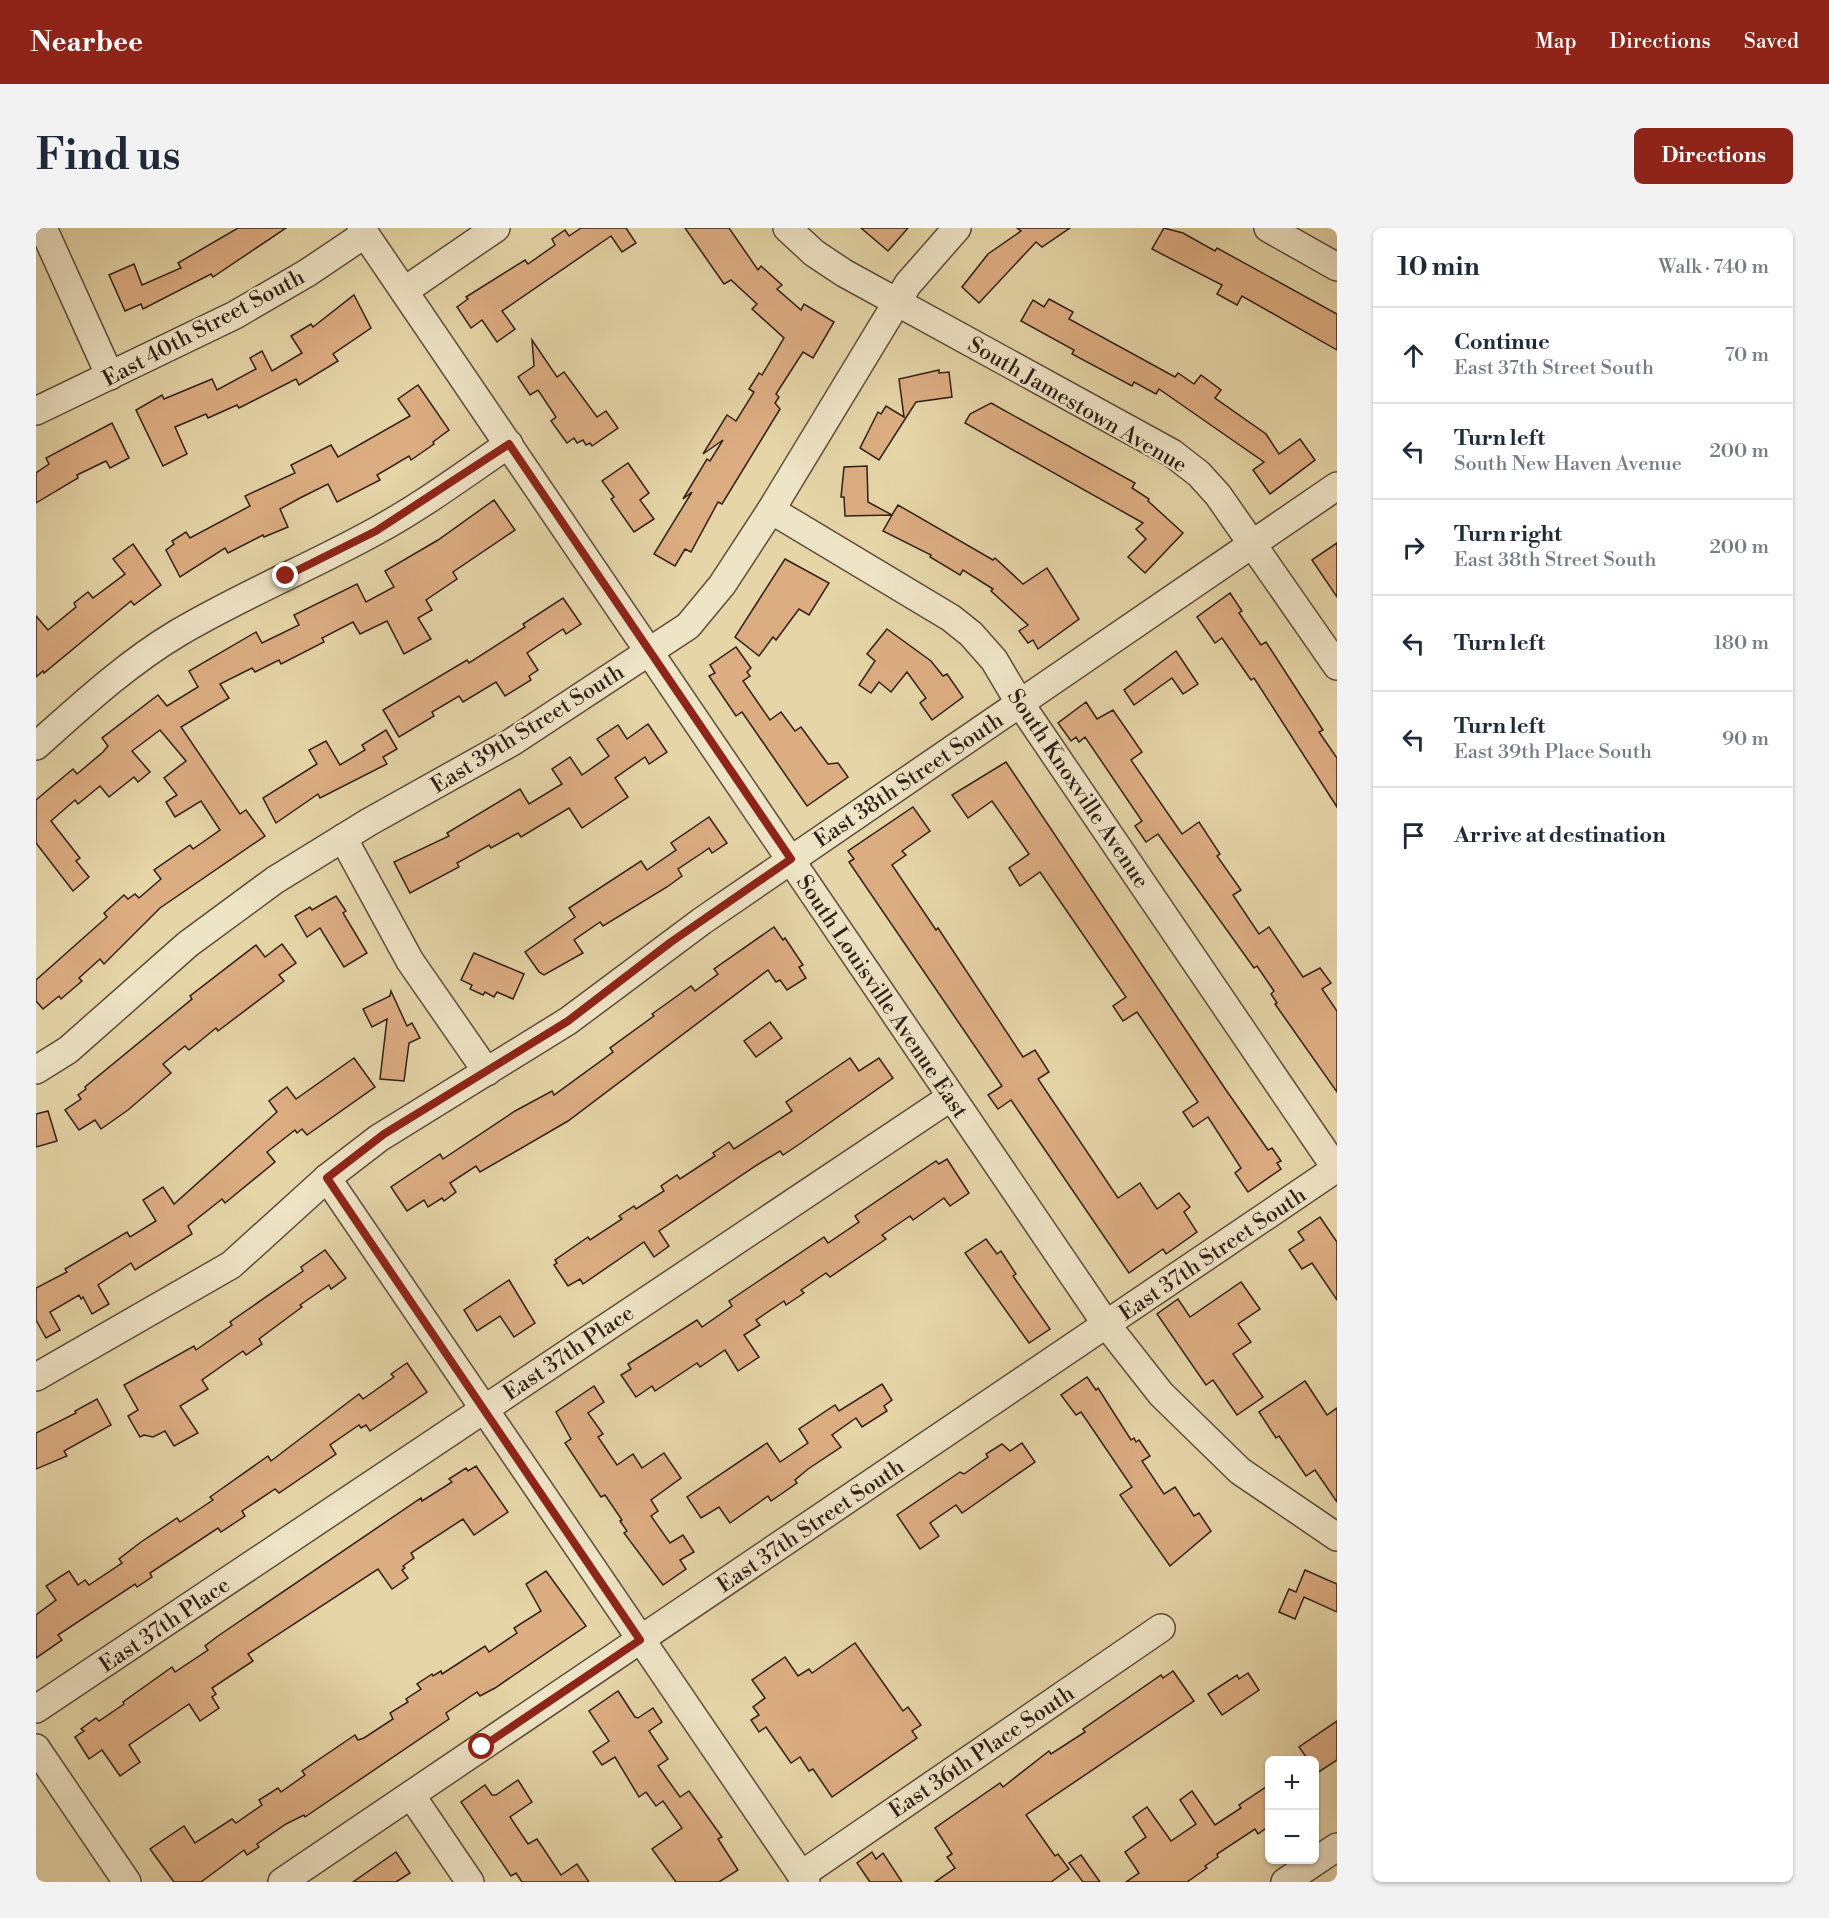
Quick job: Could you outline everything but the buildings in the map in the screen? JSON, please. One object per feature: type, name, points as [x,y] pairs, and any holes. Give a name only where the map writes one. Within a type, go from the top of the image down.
[{"type":"street","points":[[43,228],[110,376]]},
{"type":"street","points":[[404,291],[496,228]]},
{"type":"street","name":"South Jamestown Avenue","points":[[787,228],[816,254],[1172,453],[1210,487],[1253,542],[1337,666]]},
{"type":"street","name":"East 39th Street South","points":[[36,1070],[68,1050],[188,944],[229,911],[343,838],[503,747],[673,638],[701,614],[771,510],[908,284],[957,228]]},
{"type":"street","points":[[1268,228],[1337,267]]},
{"type":"street","name":"East 40th Street South","points":[[36,411],[241,311],[307,273],[363,231]]},
{"type":"street","name":"South Louisville Avenue East","points":[[363,231],[1106,1324],[1161,1394],[1236,1468],[1337,1537]]},
{"type":"street","points":[[36,746],[134,663],[177,634],[376,531],[509,444]]},
{"type":"street","name":"East 38th Street South","points":[[36,1377],[231,1265],[327,1178],[384,1134],[568,1021],[671,942],[1337,486]]},
{"type":"street","name":"South Knoxville Avenue","points":[[771,510],[951,618],[971,634],[994,660],[1019,702],[1337,1169]]},
{"type":"street","points":[[343,838],[410,961],[487,1072]]},
{"type":"street","name":"East 37th Place","points":[[36,1710],[485,1407],[951,1097]]},
{"type":"street","name":"East 37th Street South","points":[[282,1882],[1337,1169]]},
{"type":"street","points":[[327,1178],[485,1407],[640,1640],[803,1878]]},
{"type":"street","name":"East 36th Place South","points":[[803,1878],[1161,1628]]},
{"type":"street","points":[[36,1748],[127,1882]]},
{"type":"street","points":[[411,1795],[470,1882]]},
{"type":"street","points":[[1285,1882],[1337,1847]]},
{"type":"route","points":[[286,576],[376,531],[509,444],[791,859],[671,942],[614,988],[568,1021],[524,1050],[407,1119],[378,1138],[327,1178],[485,1407],[640,1640],[482,1747]]}]
